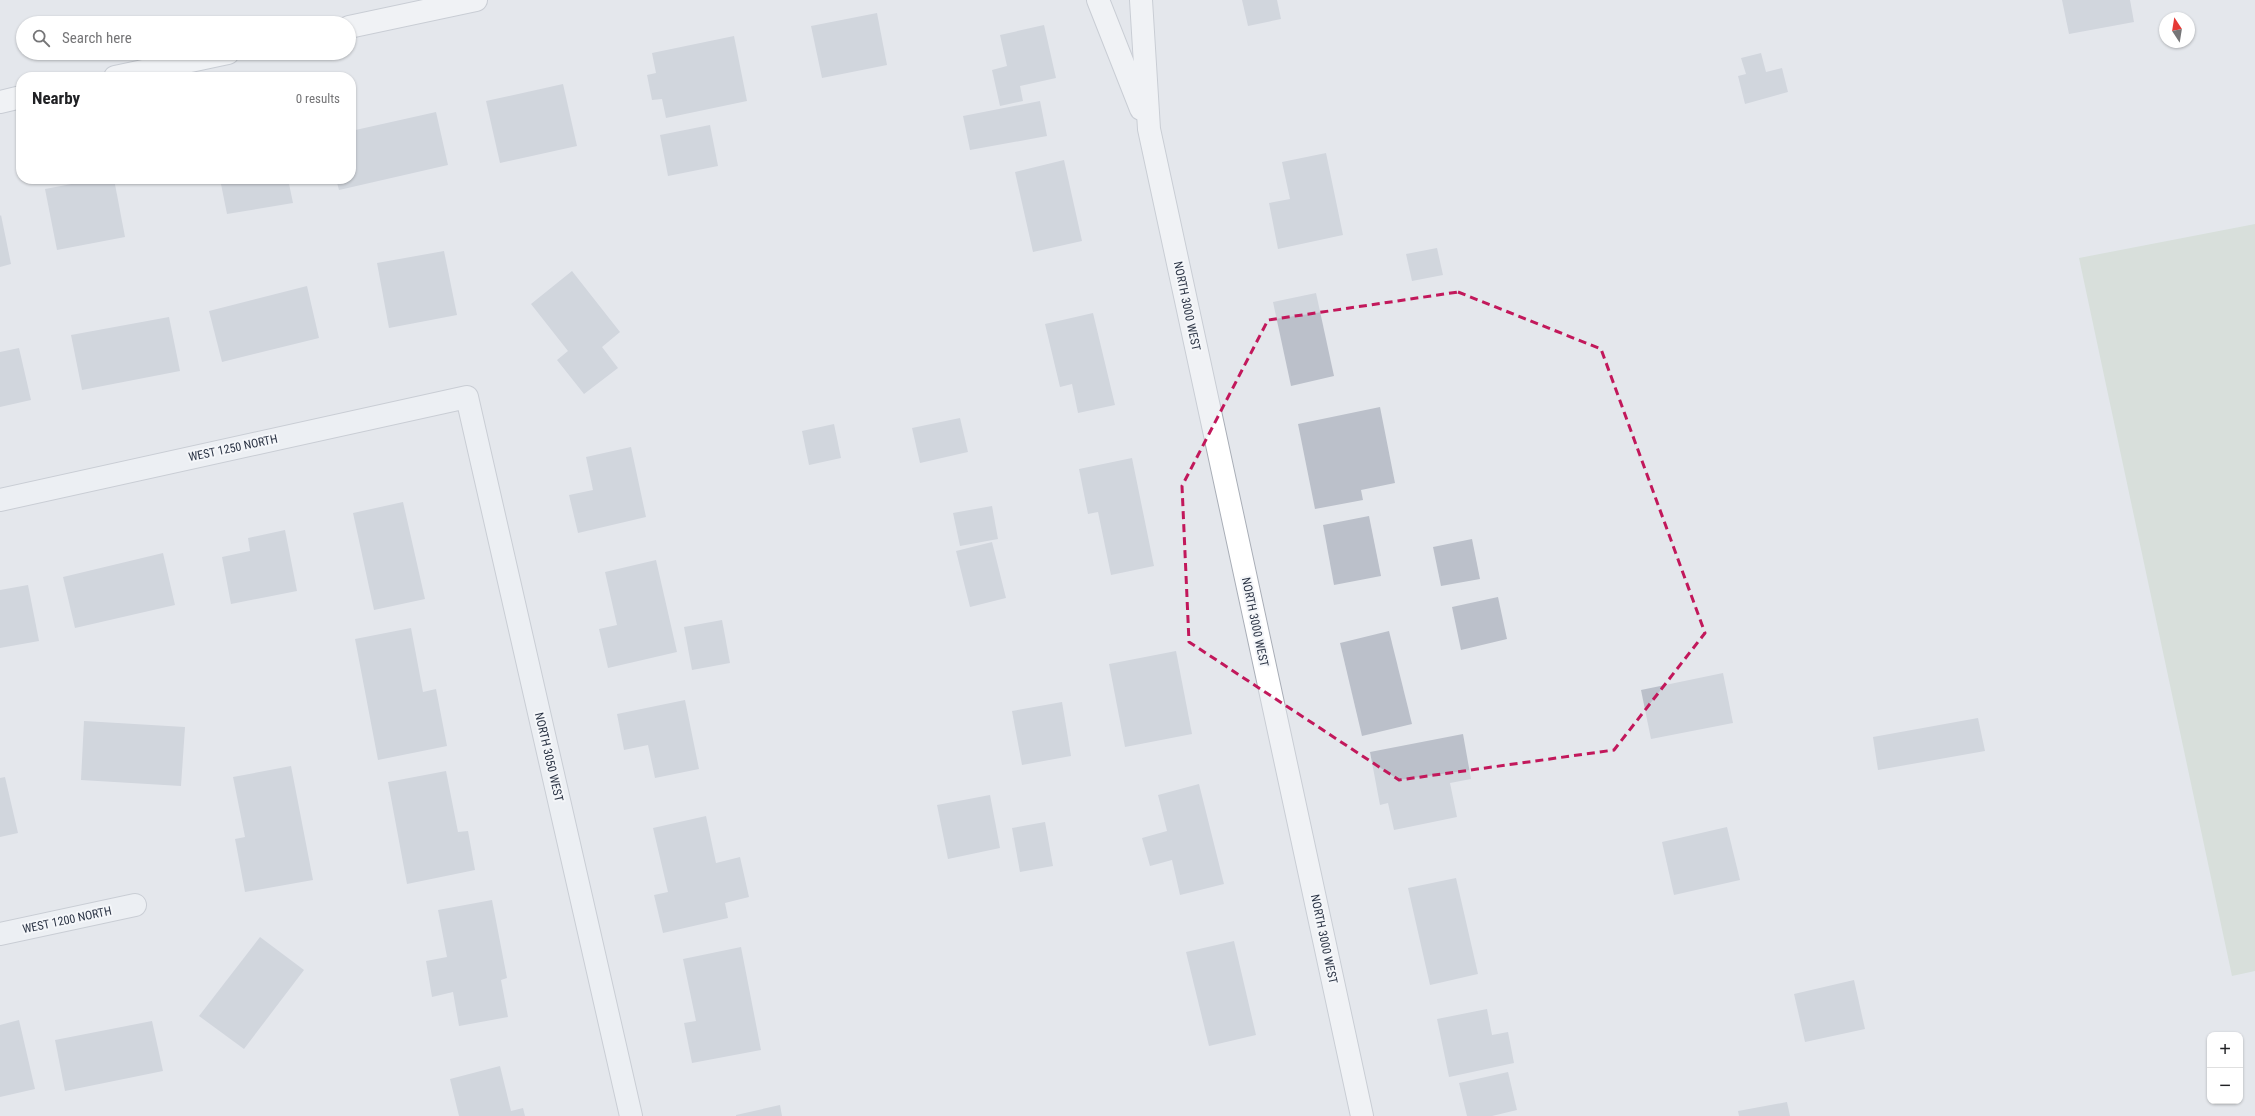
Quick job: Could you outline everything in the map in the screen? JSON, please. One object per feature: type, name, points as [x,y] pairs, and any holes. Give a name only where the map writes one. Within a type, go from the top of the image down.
[{"type":"main road","points":[[356,26],[476,0]]},
{"type":"main road","name":"NORTH 3000 WEST","points":[[1098,0],[1149,129]]},
{"type":"main road","name":"NORTH 3000 WEST","points":[[1141,0],[1149,129],[1362,1116]]},
{"type":"main road","points":[[139,72],[195,60]]},
{"type":"main road","points":[[0,102],[16,98]]},
{"type":"street","name":"WEST 1250 NORTH","points":[[0,500],[467,397]]},
{"type":"street","name":"NORTH 3050 WEST","points":[[467,397],[631,1116]]},
{"type":"street","name":"WEST 1200 NORTH","points":[[0,934],[135,905]]},
{"type":"highlighted area","points":[[1458,292],[1601,349],[1705,633],[1614,750],[1399,780],[1189,642],[1182,486],[1268,320]]},
{"type":"green space","points":[[2255,224],[2255,971],[2232,976],[2079,258]]},
{"type":"building","points":[[1242,0],[1277,0],[1281,19],[1248,26]]},
{"type":"building","points":[[2062,0],[2130,0],[2134,22],[2069,34]]},
{"type":"building","points":[[877,13],[887,65],[822,78],[811,26]]},
{"type":"building","points":[[1044,25],[1056,78],[1020,86],[1023,101],[1000,106],[992,70],[1007,66],[1000,35]]},
{"type":"building","points":[[734,36],[747,101],[666,118],[662,99],[652,100],[647,75],[656,73],[652,53]]},
{"type":"building","points":[[1761,53],[1766,72],[1782,68],[1788,92],[1745,104],[1738,76],[1746,74],[1741,58]]},
{"type":"building","points":[[563,84],[577,146],[500,163],[486,101]]},
{"type":"building","points":[[1040,101],[1047,136],[970,150],[963,116]]},
{"type":"building","points":[[436,112],[448,165],[339,190],[337,184],[356,184],[356,130]]},
{"type":"building","points":[[710,125],[718,166],[668,176],[660,135]]},
{"type":"building","points":[[1326,153],[1343,235],[1278,249],[1269,203],[1290,199],[1282,162]]},
{"type":"building","points":[[1064,160],[1082,241],[1033,252],[1015,172]]},
{"type":"building","points":[[72,184],[115,184],[125,237],[57,250],[45,189]]},
{"type":"building","points":[[221,184],[289,184],[293,203],[227,214]]},
{"type":"building","points":[[1,215],[11,264],[0,267],[0,216]]},
{"type":"building","points":[[1437,248],[1443,275],[1412,281],[1406,254]]},
{"type":"building","points":[[444,251],[457,315],[389,328],[377,263]]},
{"type":"building","points":[[572,271],[620,332],[602,347],[618,368],[584,394],[557,360],[568,351],[531,304]]},
{"type":"building","points":[[307,286],[319,338],[222,362],[209,311]]},
{"type":"building","points":[[1316,293],[1334,376],[1291,386],[1273,302]]},
{"type":"building","points":[[1093,313],[1115,405],[1078,413],[1072,384],[1060,387],[1045,324]]},
{"type":"building","points":[[169,317],[180,371],[82,390],[71,335]]},
{"type":"building","points":[[19,348],[31,400],[0,407],[0,352]]},
{"type":"building","points":[[1380,407],[1395,483],[1361,490],[1363,500],[1315,509],[1298,424]]},
{"type":"building","points":[[960,418],[968,452],[920,463],[912,428]]},
{"type":"building","points":[[834,424],[841,458],[809,465],[802,431]]},
{"type":"building","points":[[631,447],[646,517],[578,533],[569,495],[593,490],[586,457]]},
{"type":"building","points":[[1132,458],[1154,566],[1111,575],[1098,512],[1088,514],[1079,469]]},
{"type":"building","points":[[403,502],[425,599],[374,610],[353,513]]},
{"type":"building","points":[[992,506],[998,539],[960,546],[953,513]]},
{"type":"building","points":[[1369,516],[1381,576],[1334,585],[1323,525]]},
{"type":"building","points":[[285,530],[297,591],[231,604],[222,557],[250,551],[248,538]]},
{"type":"building","points":[[1472,539],[1480,579],[1441,586],[1433,547]]},
{"type":"building","points":[[992,542],[1006,598],[970,607],[956,551]]},
{"type":"building","points":[[163,553],[175,605],[75,628],[63,577]]},
{"type":"building","points":[[656,560],[677,652],[608,668],[599,629],[617,625],[605,572]]},
{"type":"building","points":[[28,585],[39,641],[0,648],[0,590]]},
{"type":"building","points":[[1498,597],[1507,639],[1461,650],[1452,607]]},
{"type":"building","points":[[722,620],[730,663],[692,670],[684,627]]},
{"type":"building","points":[[411,628],[423,692],[436,689],[447,746],[378,760],[355,639]]},
{"type":"building","points":[[1389,631],[1412,724],[1362,736],[1340,643]]},
{"type":"building","points":[[1176,651],[1192,734],[1125,747],[1109,664]]},
{"type":"building","points":[[1723,673],[1733,723],[1651,739],[1641,690]]},
{"type":"building","points":[[685,700],[699,769],[655,778],[648,745],[624,750],[617,714]]},
{"type":"building","points":[[1062,702],[1071,756],[1022,765],[1012,711]]},
{"type":"building","points":[[1978,718],[1985,751],[1878,770],[1873,737]]},
{"type":"building","points":[[84,721],[185,727],[181,786],[81,780]]},
{"type":"building","points":[[1463,734],[1471,779],[1450,783],[1457,817],[1394,830],[1388,803],[1380,805],[1370,752]]},
{"type":"building","points":[[291,766],[313,880],[245,892],[235,839],[245,837],[233,777]]},
{"type":"building","points":[[446,771],[458,832],[468,831],[475,870],[407,884],[388,782]]},
{"type":"building","points":[[5,777],[18,833],[0,837],[0,778]]},
{"type":"building","points":[[1199,784],[1224,884],[1180,895],[1172,860],[1150,866],[1142,838],[1167,831],[1158,795]]},
{"type":"building","points":[[990,795],[1000,848],[948,859],[937,805]]},
{"type":"building","points":[[706,816],[716,863],[740,857],[749,897],[725,903],[728,918],[663,933],[654,895],[668,892],[653,828]]},
{"type":"building","points":[[1045,822],[1053,866],[1020,872],[1012,828]]},
{"type":"building","points":[[1727,827],[1740,880],[1674,895],[1662,842]]},
{"type":"building","points":[[1456,878],[1478,974],[1430,985],[1408,888]]},
{"type":"building","points":[[492,900],[507,978],[501,980],[508,1017],[459,1026],[453,992],[432,997],[426,961],[447,957],[438,910]]},
{"type":"building","points":[[260,937],[304,970],[244,1049],[199,1016]]},
{"type":"building","points":[[1234,941],[1256,1035],[1209,1046],[1186,952]]},
{"type":"building","points":[[741,947],[761,1050],[692,1063],[684,1023],[696,1021],[683,959]]},
{"type":"building","points":[[1854,980],[1865,1029],[1805,1042],[1794,994]]},
{"type":"building","points":[[1487,1009],[1492,1035],[1508,1032],[1514,1063],[1449,1077],[1437,1019]]},
{"type":"building","points":[[19,1020],[35,1089],[0,1097],[0,1025]]},
{"type":"building","points":[[152,1021],[163,1071],[65,1091],[55,1040]]},
{"type":"building","points":[[500,1066],[511,1111],[523,1108],[525,1116],[459,1116],[450,1079]]},
{"type":"building","points":[[1508,1072],[1517,1110],[1492,1116],[1467,1116],[1459,1083]]},
{"type":"building","points":[[1787,1102],[1790,1116],[1739,1116],[1738,1111]]},
{"type":"building","points":[[780,1105],[782,1116],[736,1116],[736,1115]]}]
